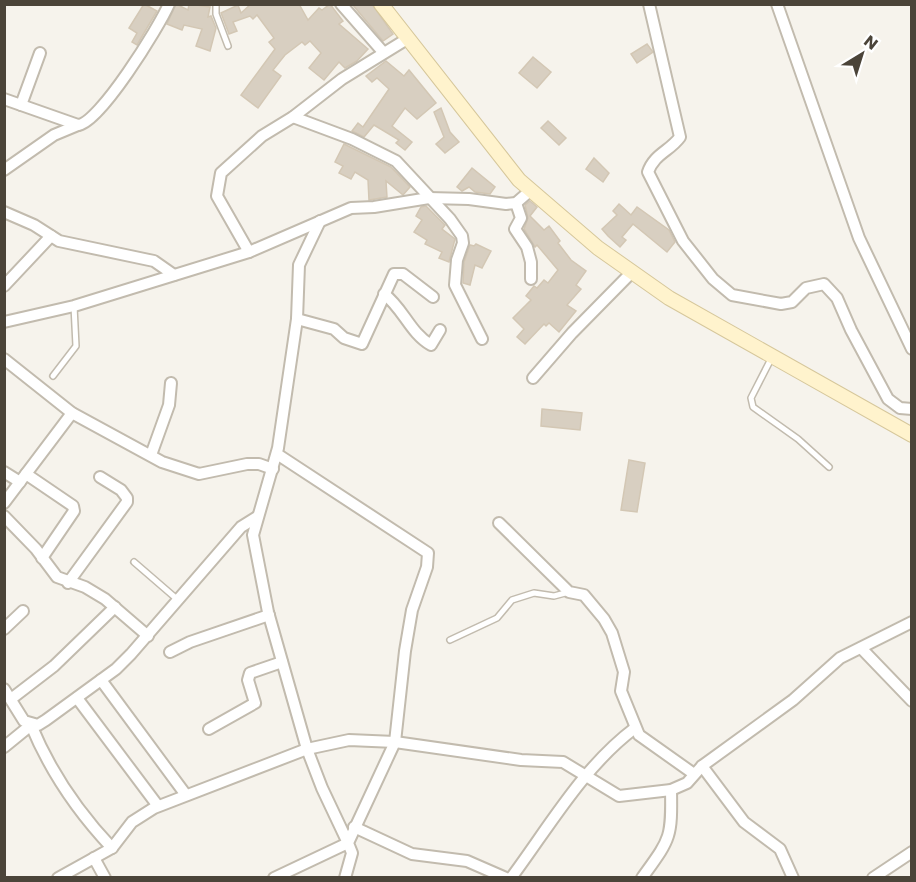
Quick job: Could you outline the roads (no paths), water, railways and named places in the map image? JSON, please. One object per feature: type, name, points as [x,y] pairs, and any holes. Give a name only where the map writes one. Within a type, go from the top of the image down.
[{"type":"main road","points":[[381,4],[499,156],[531,190],[598,248],[669,298],[912,435]]},
{"type":"street","points":[[4,170],[54,135],[91,120],[153,35],[169,4]]},
{"type":"street","points":[[341,4],[383,52]]},
{"type":"street","points":[[649,4],[680,137],[673,147],[652,161],[648,172],[682,241],[713,279],[732,295],[781,304],[792,302],[806,288],[824,284],[837,298],[851,330],[888,399],[900,408],[912,409]]},
{"type":"street","points":[[777,4],[859,238],[912,349]]},
{"type":"street","points":[[249,252],[217,196],[221,173],[262,136],[293,117],[342,79],[407,39]]},
{"type":"street","points":[[21,105],[40,53]]},
{"type":"street","points":[[4,99],[78,125]]},
{"type":"street","points":[[293,117],[352,139],[388,156],[410,174],[450,219],[462,236],[463,243],[454,277],[464,306],[482,339]]},
{"type":"street","points":[[4,322],[74,306],[249,252],[351,208],[374,207],[429,198],[516,203],[531,190]]},
{"type":"street","points":[[516,203],[521,218],[515,229],[527,247],[531,262],[531,279]]},
{"type":"street","points":[[4,212],[51,236],[75,245],[154,261],[174,275]]},
{"type":"street","points":[[320,221],[300,259],[297,319],[277,454],[253,534],[269,615],[308,749],[322,788],[352,853],[347,876]]},
{"type":"street","points":[[4,286],[51,236]]},
{"type":"street","points":[[532,378],[632,272]]},
{"type":"street","points":[[297,319],[334,329],[344,338],[362,344],[394,274],[398,273],[433,297]]},
{"type":"street","points":[[384,294],[392,300],[422,340],[431,345],[440,330]]},
{"type":"street","points":[[4,360],[72,412],[150,455],[199,474],[247,464],[259,464],[273,469]]},
{"type":"street","points":[[150,455],[169,405],[171,383]]},
{"type":"street","points":[[4,503],[72,412]]},
{"type":"street","points":[[274,878],[348,843],[395,742],[412,610],[427,567],[428,553],[277,454]]},
{"type":"street","points":[[4,472],[23,478],[74,506],[74,511],[42,558]]},
{"type":"street","points":[[68,583],[127,502],[121,490],[100,477]]},
{"type":"street","points":[[4,516],[57,577],[68,583],[85,587],[115,607],[148,636]]},
{"type":"street","points":[[4,747],[31,725],[46,720],[116,669],[148,636],[241,527],[257,517]]},
{"type":"street","points":[[499,523],[569,592],[584,595],[604,619],[612,633],[624,672],[621,691],[634,717],[635,728],[643,740],[698,770],[744,822],[773,841],[780,849],[793,878]]},
{"type":"street","points":[[11,699],[54,666],[115,607]]},
{"type":"street","points":[[4,629],[23,611]]},
{"type":"street","points":[[170,652],[190,642],[269,615]]},
{"type":"street","points":[[57,878],[111,848],[132,822],[158,806],[308,749],[349,740],[395,742],[521,760],[563,762],[619,796],[671,790],[687,783],[698,770],[793,700],[840,658],[912,622]]},
{"type":"street","points":[[861,648],[912,701]]},
{"type":"street","points":[[209,729],[255,703],[248,680],[250,673],[282,662]]},
{"type":"street","points":[[101,680],[186,795]]},
{"type":"street","points":[[4,689],[24,721],[31,725],[60,783],[92,827],[111,848]]},
{"type":"street","points":[[77,698],[158,806]]},
{"type":"street","points":[[511,878],[586,776],[635,728]]},
{"type":"street","points":[[642,878],[667,843],[672,827],[671,790]]},
{"type":"street","points":[[354,827],[412,854],[467,861],[506,878]]},
{"type":"street","points":[[873,878],[912,852]]},
{"type":"street","points":[[94,858],[105,878]]},
{"type":"lane","points":[[216,4],[216,14],[228,46]]},
{"type":"lane","points":[[53,376],[76,346],[74,306]]},
{"type":"lane","points":[[772,357],[751,398],[753,407],[783,427],[829,467]]},
{"type":"lane","points":[[134,562],[178,600]]},
{"type":"lane","points":[[450,640],[497,618],[512,600],[534,593],[554,596],[569,592]]}]
